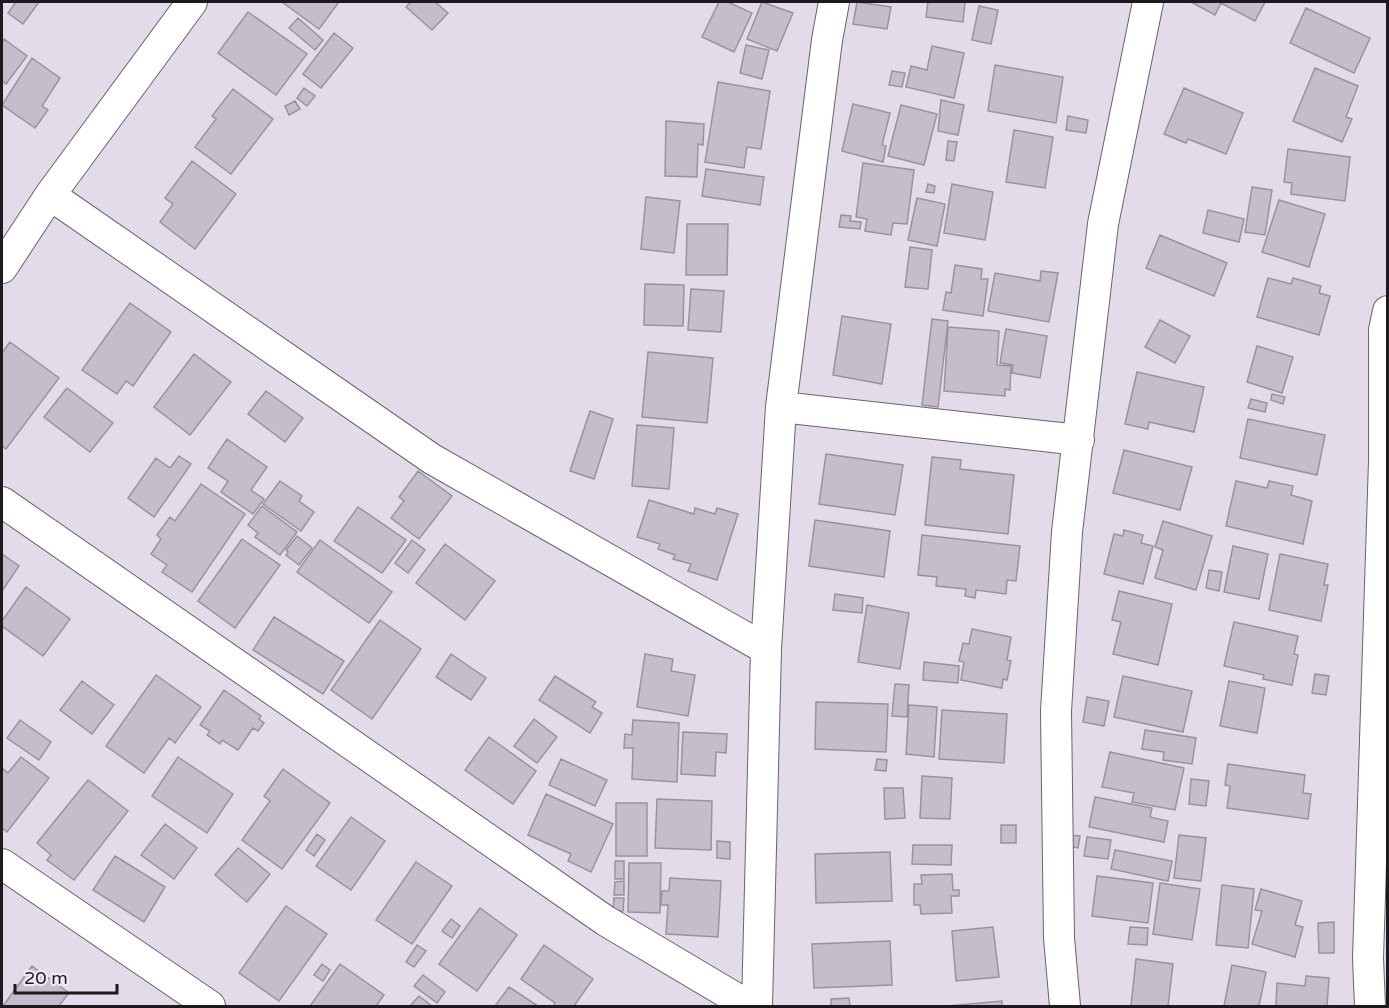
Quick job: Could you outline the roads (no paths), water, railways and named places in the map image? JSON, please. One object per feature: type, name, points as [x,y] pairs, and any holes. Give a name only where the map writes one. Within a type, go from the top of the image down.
[{"type":"street","points":[[2,268],[50,195],[192,2]]},
{"type":"street","points":[[757,1006],[766,649],[781,407],[827,40],[834,2]]},
{"type":"street","points":[[1065,1006],[1059,938],[1056,711],[1067,532],[1103,224],[1148,2]]},
{"type":"street","points":[[50,195],[432,459],[766,649]]},
{"type":"street","points":[[1370,1006],[1368,958],[1384,461],[1384,330],[1388,311]]},
{"type":"street","points":[[781,407],[1079,440]]},
{"type":"street","points":[[2,502],[606,921],[749,1006]]},
{"type":"street","points":[[2,864],[210,1006]]}]
